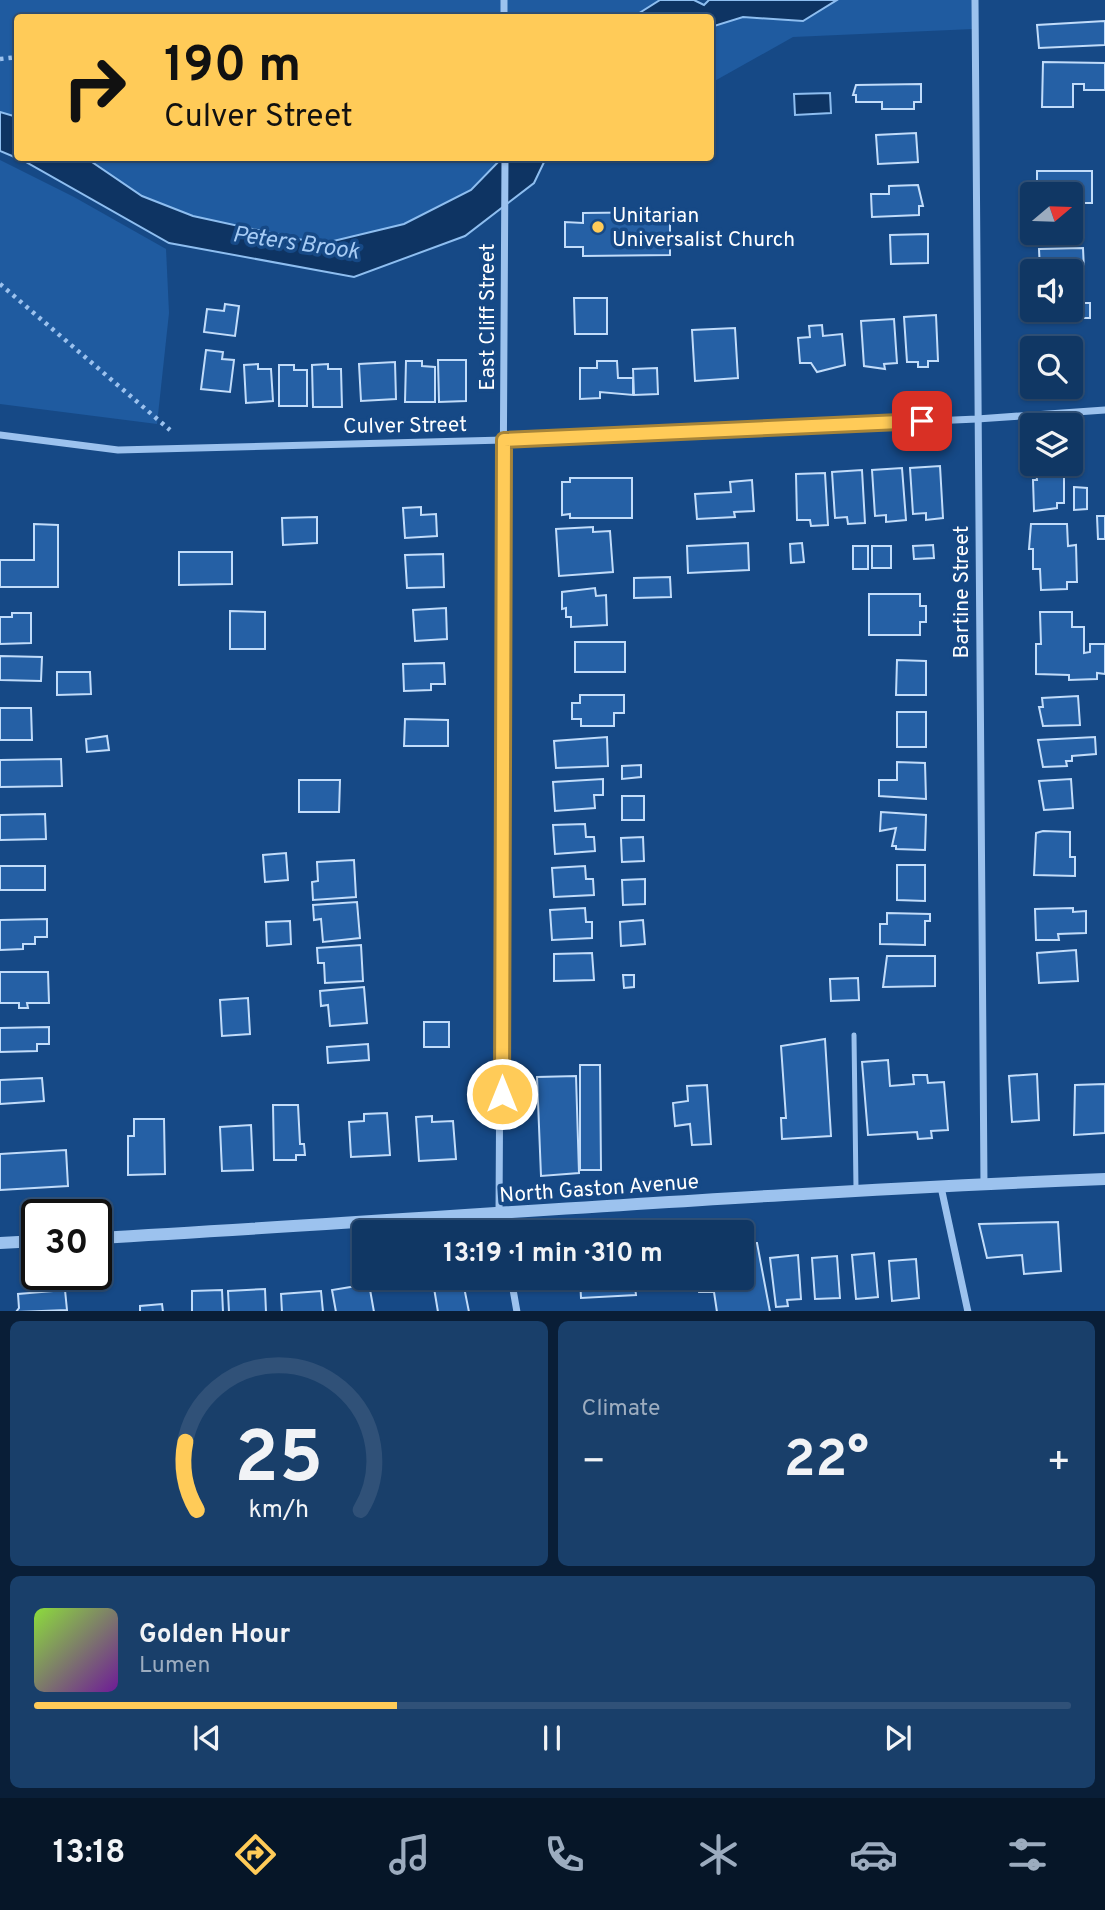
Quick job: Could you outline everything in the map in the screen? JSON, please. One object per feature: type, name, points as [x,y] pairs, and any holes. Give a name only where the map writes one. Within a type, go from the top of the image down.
[{"type":"street","name":"Bartine Street","points":[[975,0],[984,1184]]},
{"type":"street","name":"East Cliff Street","points":[[500,1220],[505,161]]},
{"type":"street","name":"Culver Street","points":[[0,435],[118,450],[504,440],[977,419],[1105,410]]},
{"type":"street","name":"North Gaston Avenue","points":[[112,1237],[499,1215],[856,1189],[1105,1179]]},
{"type":"street","points":[[941,1187],[968,1311]]},
{"type":"street","points":[[0,1243],[21,1242]]},
{"type":"street","points":[[513,1290],[517,1311]]},
{"type":"lane","points":[[854,1035],[856,1189]]},
{"type":"path","points":[[0,284],[170,430]]},
{"type":"shaded area","points":[[0,0],[660,0],[639,14],[14,14],[14,116],[0,112]]},
{"type":"shaded area","points":[[837,0],[973,0],[973,29],[793,37],[714,81],[714,26],[743,17],[803,21]]},
{"type":"shaded area","points":[[0,160],[74,197],[166,249],[169,313],[157,424],[0,404]]},
{"type":"shaded area","points":[[90,161],[499,161],[471,190],[404,224],[321,244],[193,216],[142,196]]},
{"type":"water","points":[[660,0],[694,0],[704,5],[709,0],[837,0],[803,21],[743,17],[714,26],[714,14],[638,14]]},
{"type":"water","points":[[830,93],[831,113],[795,115],[794,94]]},
{"type":"water","points":[[0,112],[14,116],[14,157],[0,151]]},
{"type":"water","name":"Peters Brook","points":[[24,161],[90,161],[142,196],[193,216],[321,244],[404,224],[471,190],[499,161],[545,161],[534,183],[465,236],[354,277],[169,243]]},
{"type":"building","points":[[1105,21],[1105,45],[1039,48],[1037,25]]},
{"type":"building","points":[[1043,62],[1105,63],[1105,90],[1084,90],[1084,84],[1073,84],[1073,107],[1042,107]]},
{"type":"building","points":[[921,84],[921,102],[914,102],[914,109],[882,109],[882,102],[856,102],[856,95],[853,95],[856,85]]},
{"type":"building","points":[[916,133],[918,162],[878,164],[876,135]]},
{"type":"building","points":[[1037,171],[1092,171],[1092,203],[1083,203],[1083,182],[1037,182]]},
{"type":"building","points":[[918,185],[923,206],[919,206],[919,215],[872,217],[871,194],[889,194],[889,186]]},
{"type":"building","points":[[670,212],[670,255],[583,256],[583,247],[565,247],[565,222],[583,223],[583,213]]},
{"type":"building","points":[[928,234],[928,263],[891,264],[890,235]]},
{"type":"building","points":[[1083,248],[1084,270],[1083,259],[1039,259],[1039,249]]},
{"type":"building","points":[[574,298],[607,298],[607,334],[575,334]]},
{"type":"building","points":[[1083,303],[1090,303],[1090,318],[1083,318]]},
{"type":"building","points":[[225,304],[239,306],[235,336],[204,332],[207,309],[224,311]]},
{"type":"building","points":[[936,315],[938,361],[928,361],[928,367],[918,367],[918,362],[907,362],[904,317]]},
{"type":"building","points":[[894,319],[897,363],[884,364],[885,369],[864,366],[861,321]]},
{"type":"building","points":[[822,325],[823,336],[842,334],[845,365],[817,372],[811,363],[800,363],[798,338],[810,337],[809,326]]},
{"type":"building","points":[[735,328],[738,378],[695,381],[692,330]]},
{"type":"building","points":[[206,350],[223,352],[222,359],[234,360],[230,392],[201,389]]},
{"type":"building","points":[[438,360],[466,360],[466,401],[439,402]]},
{"type":"building","points":[[406,361],[422,361],[422,366],[435,367],[435,402],[405,402]]},
{"type":"building","points":[[597,361],[617,361],[618,378],[633,378],[633,395],[600,392],[600,398],[580,399],[580,368],[597,368]]},
{"type":"building","points":[[395,362],[396,399],[361,401],[359,364]]},
{"type":"building","points":[[258,364],[258,369],[271,369],[273,401],[246,403],[244,365]]},
{"type":"building","points":[[328,364],[328,369],[341,369],[342,407],[313,407],[312,365]]},
{"type":"building","points":[[279,365],[294,365],[294,370],[307,370],[307,406],[279,406]]},
{"type":"building","points":[[657,368],[658,394],[634,395],[633,369]]},
{"type":"building","points":[[940,466],[943,518],[926,520],[926,513],[913,514],[910,468]]},
{"type":"building","points":[[902,468],[906,520],[886,522],[886,515],[875,516],[872,470]]},
{"type":"building","points":[[862,470],[865,523],[848,524],[847,517],[835,518],[832,472]]},
{"type":"building","points":[[825,473],[828,525],[811,526],[810,520],[797,520],[796,474]]},
{"type":"building","points":[[1036,476],[1064,476],[1064,503],[1057,503],[1057,508],[1034,511],[1033,480],[1037,480]]},
{"type":"building","points":[[570,478],[632,478],[632,518],[570,518],[570,514],[562,515],[562,482],[570,482]]},
{"type":"building","points":[[752,480],[754,511],[734,512],[735,517],[697,519],[695,494],[731,492],[730,482]]},
{"type":"building","points":[[1074,487],[1087,488],[1087,509],[1074,510]]},
{"type":"building","points":[[421,507],[421,515],[436,514],[437,536],[405,538],[403,508]]},
{"type":"building","points":[[1097,516],[1105,516],[1105,539],[1098,539]]},
{"type":"building","points":[[317,517],[317,543],[283,545],[282,518]]},
{"type":"building","points":[[34,524],[58,525],[58,587],[0,587],[0,560],[34,560]]},
{"type":"building","points":[[1031,524],[1067,524],[1068,546],[1076,545],[1077,582],[1067,582],[1067,589],[1041,590],[1040,569],[1033,569],[1033,549],[1029,549]]},
{"type":"building","points":[[593,527],[593,532],[610,531],[613,572],[559,576],[556,529]]},
{"type":"building","points":[[748,543],[749,570],[688,573],[687,546]]},
{"type":"building","points":[[802,543],[804,562],[791,563],[790,544]]},
{"type":"building","points":[[933,545],[934,558],[914,559],[913,546]]},
{"type":"building","points":[[853,546],[868,546],[868,569],[853,569]]},
{"type":"building","points":[[872,546],[891,546],[891,568],[872,568]]},
{"type":"building","points":[[179,552],[232,552],[232,584],[179,585]]},
{"type":"building","points":[[443,554],[444,587],[407,588],[405,555]]},
{"type":"building","points":[[670,577],[671,597],[634,598],[634,578]]},
{"type":"building","points":[[595,588],[596,596],[606,595],[607,625],[571,627],[571,617],[566,617],[566,608],[562,609],[562,592]]},
{"type":"building","points":[[869,594],[920,594],[920,606],[926,606],[926,622],[920,622],[920,635],[869,635]]},
{"type":"building","points":[[446,608],[447,639],[415,641],[413,610]]},
{"type":"building","points":[[230,611],[265,612],[265,649],[230,649]]},
{"type":"building","points":[[1040,612],[1072,612],[1072,627],[1084,627],[1084,653],[1090,652],[1090,644],[1105,644],[1105,674],[1097,673],[1097,679],[1069,680],[1069,675],[1036,674],[1036,644],[1041,644]]},
{"type":"building","points":[[12,613],[31,613],[31,643],[0,644],[0,617],[12,617]]},
{"type":"building","points":[[575,642],[625,642],[625,672],[575,672]]},
{"type":"building","points":[[0,656],[42,657],[41,681],[0,680]]},
{"type":"building","points":[[897,660],[926,661],[926,695],[896,695]]},
{"type":"building","points":[[444,663],[445,684],[431,684],[431,690],[404,691],[403,664]]},
{"type":"building","points":[[57,672],[90,672],[91,694],[57,695]]},
{"type":"building","points":[[580,695],[624,695],[624,713],[614,713],[614,726],[581,726],[581,719],[572,719],[572,703],[580,703]]},
{"type":"building","points":[[1078,696],[1080,725],[1043,726],[1039,707],[1043,707],[1042,698]]},
{"type":"building","points":[[0,708],[31,708],[32,740],[0,740]]},
{"type":"building","points":[[897,712],[926,712],[926,747],[897,747]]},
{"type":"building","points":[[405,719],[448,720],[448,746],[404,746]]},
{"type":"building","points":[[107,736],[109,750],[87,752],[86,739]]},
{"type":"building","points":[[607,737],[608,766],[556,768],[554,741]]},
{"type":"building","points":[[1095,737],[1096,754],[1072,756],[1072,761],[1066,761],[1067,766],[1043,767],[1038,740]]},
{"type":"building","points":[[61,759],[62,786],[0,787],[0,760]]},
{"type":"building","points":[[897,762],[925,763],[926,799],[879,796],[879,780],[897,780]]},
{"type":"building","points":[[641,765],[641,777],[622,779],[622,766]]},
{"type":"building","points":[[603,779],[603,795],[594,795],[595,808],[555,811],[553,782]]},
{"type":"building","points":[[1071,779],[1073,808],[1044,810],[1039,781]]},
{"type":"building","points":[[299,780],[340,780],[339,812],[299,812]]},
{"type":"building","points":[[622,796],[644,796],[644,820],[622,820]]},
{"type":"building","points":[[881,812],[926,815],[925,850],[896,849],[896,846],[892,846],[896,828],[880,831]]},
{"type":"building","points":[[45,814],[46,839],[0,840],[0,815]]},
{"type":"building","points":[[585,824],[586,837],[594,837],[595,851],[555,854],[553,825]]},
{"type":"building","points":[[1070,832],[1070,857],[1075,857],[1075,876],[1034,875],[1036,833]]},
{"type":"building","points":[[643,837],[644,861],[622,862],[621,838]]},
{"type":"building","points":[[286,853],[288,880],[265,882],[263,855]]},
{"type":"building","points":[[354,860],[356,897],[313,900],[312,882],[318,881],[317,862]]},
{"type":"building","points":[[897,865],[925,865],[925,901],[897,900]]},
{"type":"building","points":[[0,866],[45,866],[45,890],[0,890]]},
{"type":"building","points":[[585,866],[586,879],[593,879],[594,895],[554,897],[552,868]]},
{"type":"building","points":[[645,879],[645,904],[623,905],[622,880]]},
{"type":"building","points":[[357,902],[360,938],[323,942],[321,919],[314,920],[313,905]]},
{"type":"building","points":[[585,908],[586,922],[592,922],[592,938],[552,940],[550,910]]},
{"type":"building","points":[[1073,908],[1073,912],[1086,911],[1086,933],[1058,934],[1059,940],[1036,940],[1035,909]]},
{"type":"building","points":[[887,913],[930,914],[930,921],[925,921],[925,945],[880,944],[880,924],[887,924]]},
{"type":"building","points":[[47,919],[47,937],[35,937],[35,944],[23,944],[23,949],[0,950],[0,920]]},
{"type":"building","points":[[643,920],[645,944],[621,946],[620,922]]},
{"type":"building","points":[[290,921],[291,944],[267,946],[266,922]]},
{"type":"building","points":[[361,945],[363,981],[325,983],[324,963],[318,963],[317,948]]},
{"type":"building","points":[[1076,950],[1078,981],[1039,983],[1037,953]]},
{"type":"building","points":[[592,953],[594,980],[554,981],[554,954]]},
{"type":"building","points":[[887,956],[935,956],[935,986],[883,987]]},
{"type":"building","points":[[0,972],[48,972],[49,1003],[27,1003],[28,1008],[19,1008],[19,1003],[0,1003]]},
{"type":"building","points":[[623,975],[634,975],[634,987],[624,988]]},
{"type":"building","points":[[858,978],[859,1000],[831,1001],[830,979]]},
{"type":"building","points":[[364,987],[367,1023],[330,1026],[328,1005],[321,1006],[320,991]]},
{"type":"building","points":[[248,998],[250,1034],[222,1036],[220,1000]]},
{"type":"building","points":[[424,1022],[449,1022],[449,1047],[424,1047]]},
{"type":"building","points":[[49,1027],[49,1044],[37,1044],[37,1051],[0,1052],[0,1028]]},
{"type":"building","points":[[825,1039],[831,1136],[782,1139],[781,1118],[786,1118],[781,1046]]},
{"type":"building","points":[[368,1044],[369,1060],[328,1063],[327,1047]]},
{"type":"building","points":[[888,1060],[890,1086],[914,1084],[913,1075],[927,1075],[928,1083],[944,1082],[948,1130],[931,1131],[932,1138],[918,1139],[917,1132],[868,1135],[862,1062]]},
{"type":"building","points":[[580,1065],[600,1065],[601,1170],[580,1170]]},
{"type":"building","points":[[1037,1074],[1039,1120],[1012,1122],[1009,1076]]},
{"type":"building","points":[[576,1076],[579,1173],[541,1176],[537,1077]]},
{"type":"building","points":[[42,1078],[44,1101],[0,1104],[0,1080]]},
{"type":"building","points":[[1105,1084],[1105,1133],[1074,1135],[1075,1085]]},
{"type":"building","points":[[707,1085],[711,1144],[692,1145],[690,1124],[675,1126],[673,1103],[688,1101],[687,1086]]},
{"type":"building","points":[[273,1105],[298,1105],[300,1144],[304,1144],[305,1155],[296,1155],[296,1160],[274,1160]]},
{"type":"building","points":[[387,1113],[390,1155],[351,1157],[349,1122],[364,1121],[364,1114]]},
{"type":"building","points":[[432,1116],[432,1122],[453,1121],[456,1159],[419,1161],[416,1117]]},
{"type":"building","points":[[134,1119],[164,1119],[165,1174],[128,1175],[128,1136],[134,1136]]},
{"type":"building","points":[[251,1125],[253,1170],[222,1171],[220,1127]]},
{"type":"building","points":[[66,1150],[68,1186],[0,1190],[0,1154]]},
{"type":"building","points":[[1058,1222],[1061,1271],[1024,1274],[1022,1255],[987,1258],[979,1224]]},
{"type":"building","points":[[754,1243],[757,1243],[770,1311],[717,1311],[714,1292],[699,1292],[754,1290]]},
{"type":"building","points":[[874,1253],[878,1297],[856,1299],[852,1255]]},
{"type":"building","points":[[798,1255],[801,1299],[787,1300],[788,1306],[776,1307],[770,1258]]},
{"type":"building","points":[[837,1256],[840,1298],[815,1299],[812,1258]]},
{"type":"building","points":[[916,1259],[919,1298],[892,1301],[889,1261]]},
{"type":"building","points":[[352,1287],[352,1290],[370,1290],[374,1311],[336,1311],[332,1290]]},
{"type":"building","points":[[265,1289],[266,1311],[229,1311],[228,1291]]},
{"type":"building","points":[[65,1290],[67,1310],[17,1311],[18,1294]]},
{"type":"building","points":[[222,1290],[223,1311],[192,1311],[192,1291]]},
{"type":"building","points":[[434,1290],[465,1290],[469,1311],[438,1311]]},
{"type":"building","points":[[581,1290],[635,1290],[636,1295],[581,1298]]},
{"type":"building","points":[[321,1291],[323,1311],[282,1311],[281,1294]]},
{"type":"building","points":[[162,1304],[163,1311],[140,1311],[140,1306]]},
{"type":"place","name":"Unitarian Universalist Church","points":[[598,227]]},
{"type":"route","points":[[502,1094],[504,440],[922,421]]}]
